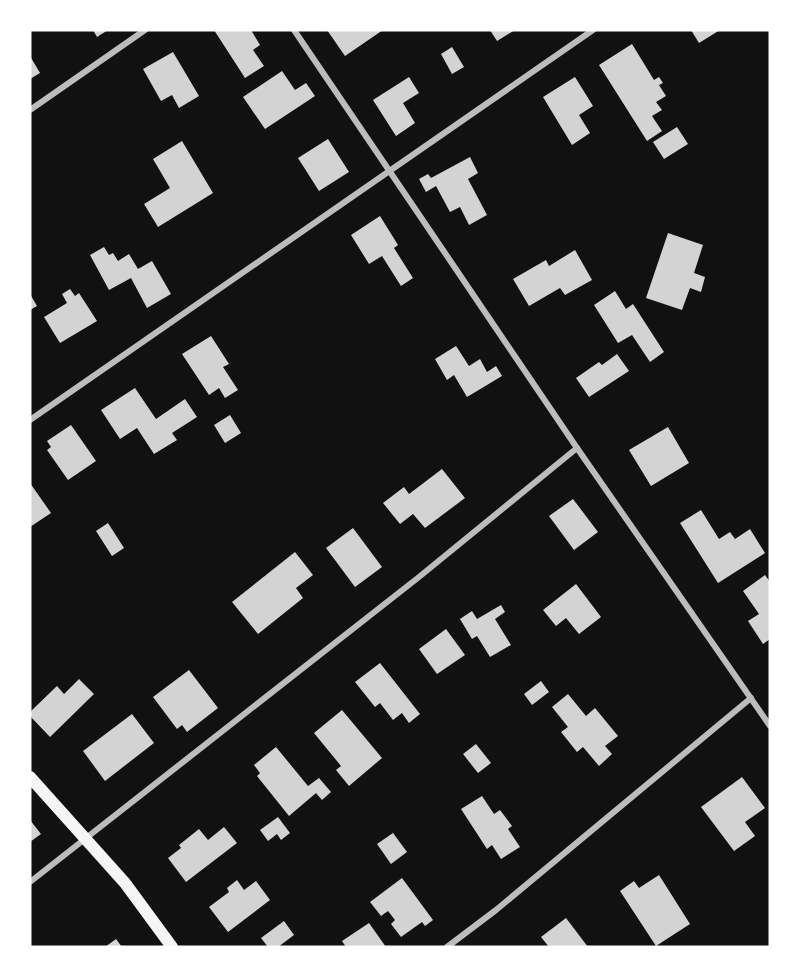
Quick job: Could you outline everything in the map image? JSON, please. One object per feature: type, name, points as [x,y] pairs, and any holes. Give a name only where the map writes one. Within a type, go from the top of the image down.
[{"type":"main road","points":[[30,777],[144,907],[172,947]]},
{"type":"street","points":[[30,110],[145,30]]},
{"type":"street","points":[[294,30],[577,448],[770,726]]},
{"type":"street","points":[[30,420],[593,30]]},
{"type":"street","points":[[30,882],[419,577],[577,448]]},
{"type":"street","points":[[447,947],[496,910],[751,698]]},
{"type":"building","points":[[93,30],[108,30],[97,37]]},
{"type":"building","points":[[214,30],[251,30],[260,45],[253,50],[264,66],[245,78]]},
{"type":"building","points":[[327,30],[383,30],[345,56]]},
{"type":"building","points":[[490,30],[515,30],[497,41]]},
{"type":"building","points":[[691,30],[720,30],[699,43]]},
{"type":"building","points":[[632,44],[654,80],[659,77],[663,83],[659,85],[666,96],[656,102],[662,110],[652,116],[662,131],[647,141],[599,65]]},
{"type":"building","points":[[452,47],[464,67],[452,74],[441,54]]},
{"type":"building","points":[[173,52],[199,96],[179,108],[172,95],[161,101],[143,69]]},
{"type":"building","points":[[30,56],[40,73],[30,79]]},
{"type":"building","points":[[282,71],[295,90],[306,83],[315,96],[265,129],[243,97]]},
{"type":"building","points":[[409,77],[419,93],[403,103],[415,123],[396,136],[373,100]]},
{"type":"building","points":[[575,77],[593,106],[579,115],[590,133],[572,145],[543,97]]},
{"type":"building","points":[[677,127],[688,144],[664,159],[653,142]]},
{"type":"building","points":[[328,139],[349,172],[319,191],[298,158]]},
{"type":"building","points":[[182,141],[213,193],[158,227],[144,204],[170,188],[153,159]]},
{"type":"building","points":[[470,157],[478,173],[468,179],[487,215],[469,225],[460,207],[450,212],[436,186],[426,192],[419,179],[428,174],[431,178]]},
{"type":"building","points":[[380,216],[398,245],[394,248],[413,278],[401,286],[382,256],[369,264],[351,235]]},
{"type":"building","points":[[668,233],[703,245],[694,273],[705,277],[701,292],[690,288],[682,310],[646,298]]},
{"type":"building","points":[[104,247],[109,255],[113,253],[118,261],[129,254],[138,269],[152,261],[171,294],[147,308],[131,278],[109,290],[90,255]]},
{"type":"building","points":[[575,250],[592,280],[565,295],[560,288],[529,306],[513,279],[546,260],[549,266]]},
{"type":"building","points":[[70,289],[75,296],[79,293],[97,321],[60,343],[44,317],[67,303],[62,294]]},
{"type":"building","points":[[615,291],[626,309],[633,304],[664,352],[650,362],[632,335],[618,343],[594,305]]},
{"type":"building","points":[[30,294],[37,306],[30,310]]},
{"type":"building","points":[[211,336],[229,364],[223,367],[238,390],[225,398],[219,388],[209,395],[182,354]]},
{"type":"building","points":[[456,346],[469,366],[480,359],[487,372],[496,366],[502,376],[467,397],[454,375],[447,380],[435,359]]},
{"type":"building","points":[[617,354],[629,371],[589,397],[576,378],[599,362],[602,365]]},
{"type":"building","points":[[135,388],[156,419],[185,399],[197,417],[172,433],[177,440],[154,454],[137,428],[120,439],[101,410]]},
{"type":"building","points":[[230,415],[241,433],[225,443],[214,425]]},
{"type":"building","points":[[71,425],[96,461],[68,480],[47,450],[51,447],[47,441]]},
{"type":"building","points":[[668,427],[689,463],[651,486],[629,450]]},
{"type":"building","points":[[442,469],[465,498],[425,528],[413,514],[400,524],[383,503],[404,487],[409,494]]},
{"type":"building","points":[[30,483],[51,513],[30,527]]},
{"type":"building","points":[[573,499],[598,532],[574,550],[549,516]]},
{"type":"building","points":[[701,510],[719,539],[730,532],[735,539],[750,529],[765,553],[718,583],[680,523]]},
{"type":"building","points":[[108,523],[124,548],[112,556],[96,531]]},
{"type":"building","points":[[353,528],[382,567],[355,587],[326,548]]},
{"type":"building","points":[[295,552],[313,575],[296,588],[303,598],[258,634],[232,602]]},
{"type":"building","points":[[765,575],[770,582],[770,639],[763,644],[748,621],[759,614],[743,591]]},
{"type":"building","points":[[576,584],[601,617],[579,634],[566,618],[556,626],[543,610]]},
{"type":"building","points":[[501,605],[505,612],[495,619],[511,645],[490,657],[477,636],[472,639],[460,619],[472,611],[477,619]]},
{"type":"building","points":[[446,629],[465,655],[437,674],[419,649]]},
{"type":"building","points":[[380,663],[420,714],[409,723],[402,713],[393,720],[380,703],[375,707],[355,682]]},
{"type":"building","points":[[189,670],[218,708],[187,732],[182,725],[177,729],[153,697]]},
{"type":"building","points":[[79,679],[94,694],[50,737],[30,716],[30,712],[57,686],[64,694]]},
{"type":"building","points":[[541,681],[549,692],[532,705],[524,694]]},
{"type":"building","points":[[568,694],[586,716],[595,708],[618,736],[605,746],[612,754],[599,766],[583,747],[577,752],[561,732],[568,727],[552,707]]},
{"type":"building","points":[[342,710],[382,758],[349,786],[336,770],[341,766],[314,733]]},
{"type":"building","points":[[132,714],[154,743],[105,781],[83,751]]},
{"type":"building","points":[[476,744],[491,763],[478,773],[463,754]]},
{"type":"building","points":[[276,747],[308,786],[319,778],[331,792],[322,800],[316,793],[289,816],[257,776],[260,773],[254,765]]},
{"type":"building","points":[[742,777],[765,808],[745,822],[755,836],[734,851],[701,807]]},
{"type":"building","points":[[482,796],[494,814],[500,810],[512,826],[508,829],[520,847],[501,859],[492,845],[487,849],[461,809]]},
{"type":"building","points":[[278,817],[290,833],[281,840],[277,834],[268,841],[260,830]]},
{"type":"building","points":[[30,820],[41,834],[30,842]]},
{"type":"building","points":[[224,827],[237,843],[186,882],[168,858],[181,848],[179,845],[199,829],[208,840]]},
{"type":"building","points":[[393,833],[407,852],[391,864],[377,844]]},
{"type":"building","points":[[659,875],[690,924],[656,946],[620,891],[634,881],[639,888]]},
{"type":"building","points":[[402,878],[433,920],[425,926],[422,922],[401,937],[391,924],[395,920],[388,911],[381,916],[370,902]]},
{"type":"building","points":[[237,880],[244,890],[256,881],[270,900],[228,932],[209,907],[229,892],[227,888]]},
{"type":"building","points":[[566,918],[588,947],[549,947],[541,937]]},
{"type":"building","points":[[284,921],[294,935],[278,947],[268,947],[261,938]]},
{"type":"building","points":[[369,923],[386,947],[346,947],[342,941]]},
{"type":"building","points":[[116,939],[122,947],[105,947]]}]
